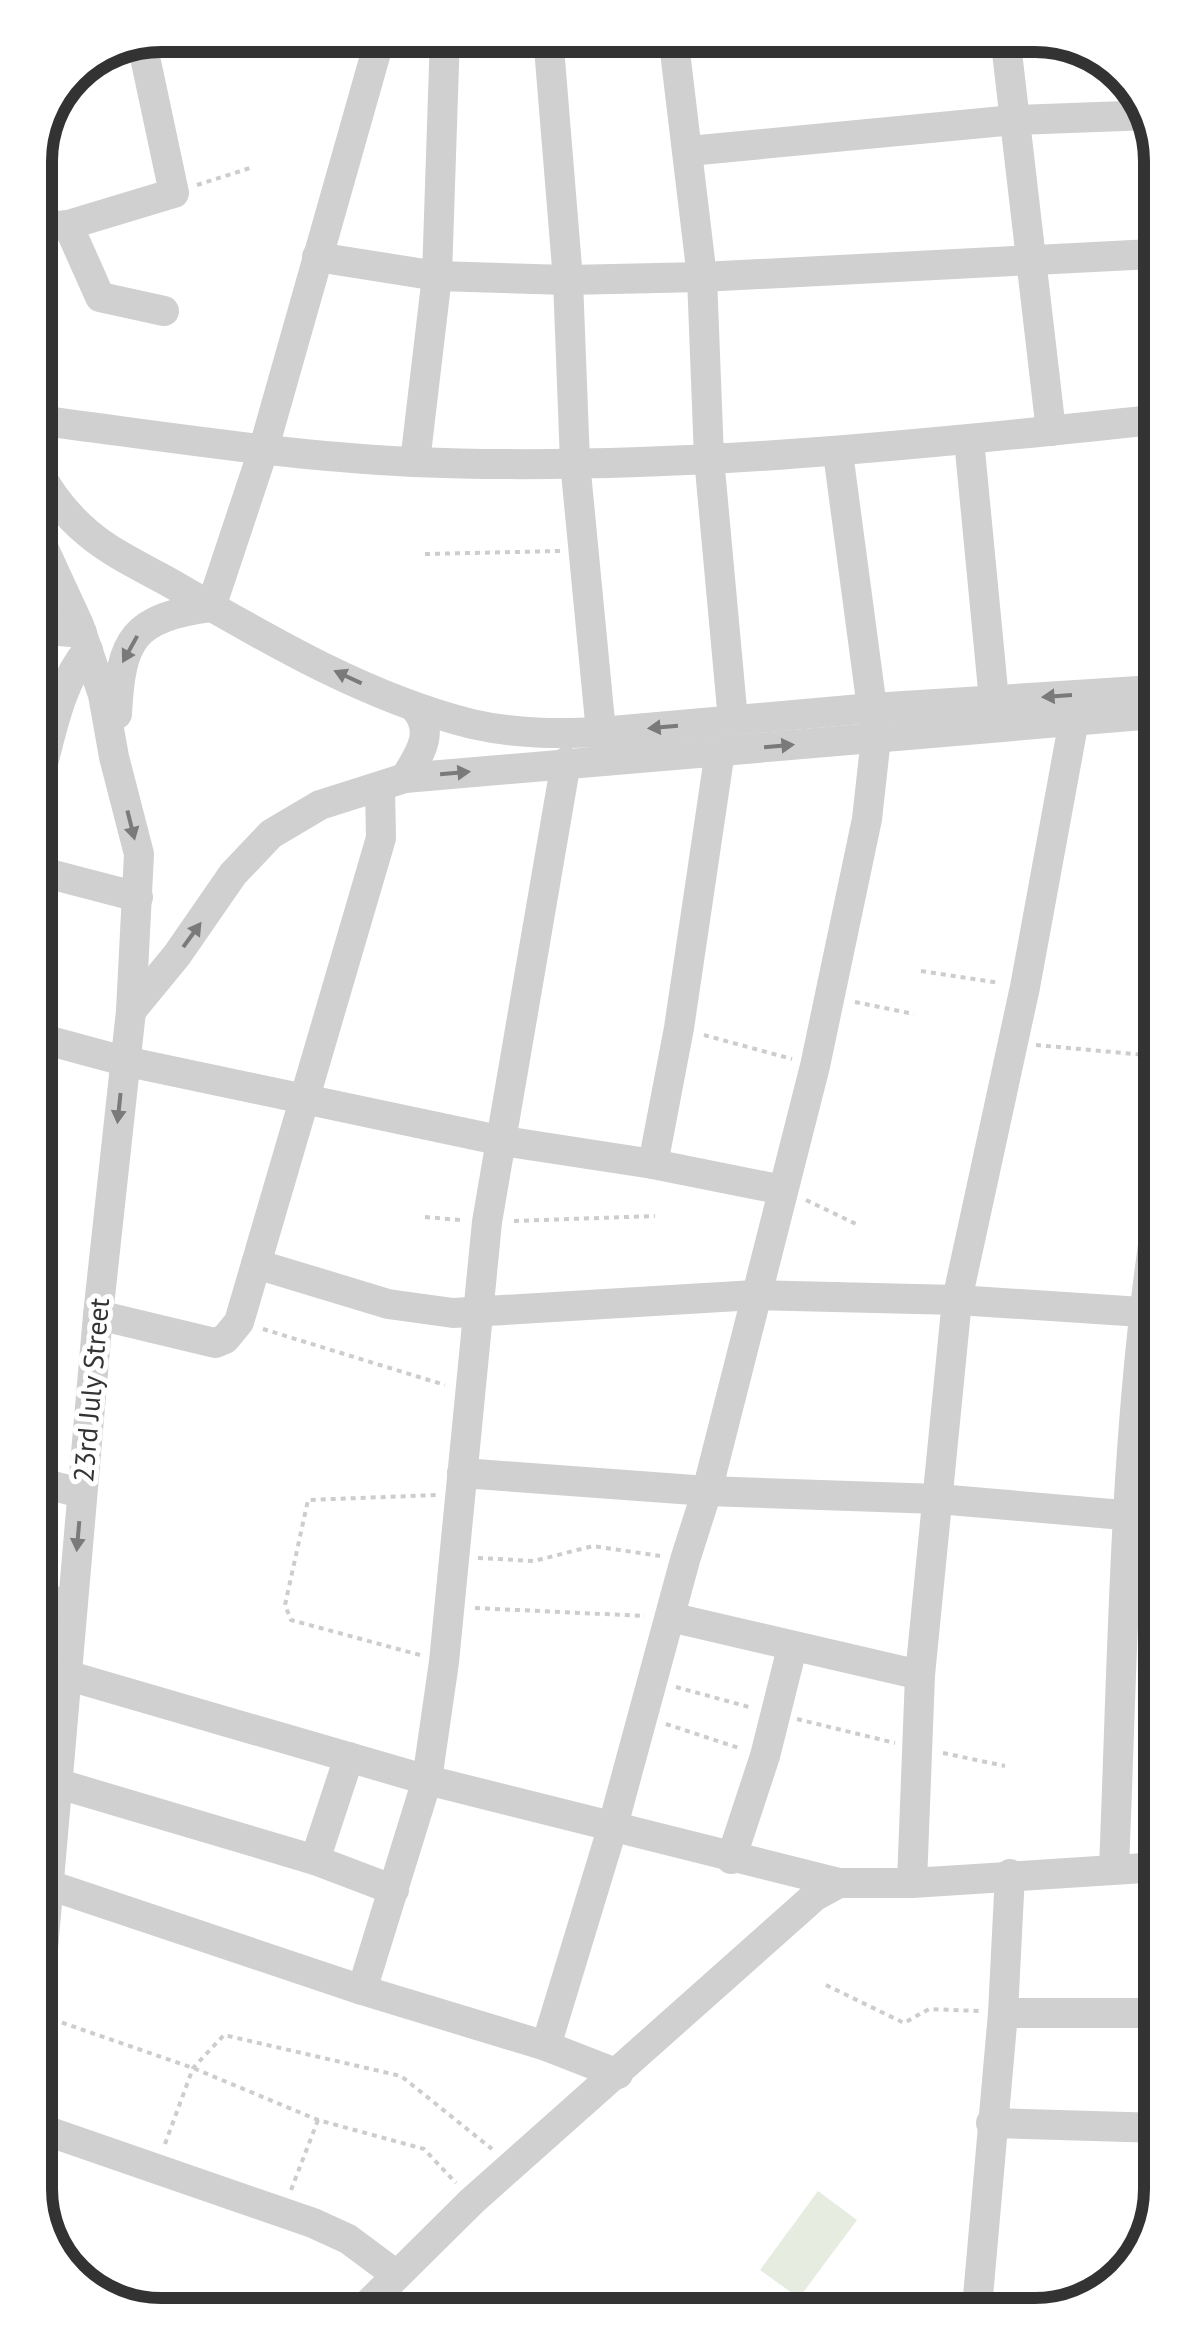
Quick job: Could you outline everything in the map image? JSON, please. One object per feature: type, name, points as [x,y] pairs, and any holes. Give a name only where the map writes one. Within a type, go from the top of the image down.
[{"type":"street","points":[[211,606],[263,451],[376,52]]},
{"type":"street","points":[[414,462],[437,276],[444,52]]},
{"type":"street","points":[[549,52],[568,280],[575,462],[602,732]]},
{"type":"street","points":[[675,53],[702,277],[709,458],[732,720]]},
{"type":"street","points":[[1007,53],[1050,431]]},
{"type":"street","points":[[53,226],[174,193],[144,54]]},
{"type":"street","points":[[689,151],[1014,120],[1133,116]]},
{"type":"street","points":[[68,225],[100,297],[164,311]]},
{"type":"street","points":[[318,257],[437,276],[568,280],[1144,254]]},
{"type":"street","points":[[53,422],[263,451],[414,462],[575,462],[838,452],[1144,421]]},
{"type":"street","points":[[969,440],[994,700]]},
{"type":"street","points":[[546,2046],[707,1491],[816,1066],[867,819],[874,723],[838,452]]},
{"type":"street","points":[[53,495],[92,537],[211,606],[415,708],[496,729],[558,734],[732,720],[874,723],[1074,720],[1144,715]]},
{"type":"street","points":[[53,571],[85,642],[103,694],[114,757]]},
{"type":"street","points":[[114,757],[119,672],[128,645],[147,624],[211,606]]},
{"type":"street","points":[[53,633],[85,642]]},
{"type":"street","points":[[53,733],[85,642]]},
{"type":"street","points":[[130,1011],[177,955],[233,874],[263,842],[320,804],[393,783],[566,762],[720,751],[994,700],[1144,691]]},
{"type":"street","points":[[98,1315],[215,1343],[239,1322],[381,838],[393,783],[426,735],[422,716],[415,708]]},
{"type":"street","points":[[912,1883],[920,1675],[957,1300],[1025,987],[1074,720]]},
{"type":"street","points":[[653,1164],[679,1028],[720,751]]},
{"type":"street","name":"23rd July Street","points":[[52,1798],[138,898],[138,854],[114,757]]},
{"type":"street","points":[[362,1990],[426,1780],[444,1662],[487,1222],[566,762]]},
{"type":"street","points":[[53,875],[138,898]]},
{"type":"street","points":[[53,1042],[124,1061],[503,1141],[653,1164],[783,1190]]},
{"type":"street","points":[[256,1264],[412,1309],[453,1313],[756,1295],[957,1300],[1144,1313]]},
{"type":"street","points":[[461,1484],[938,1498],[1143,1516]]},
{"type":"street","points":[[52,1485],[82,1492]]},
{"type":"street","points":[[1114,1868],[1144,1487]]},
{"type":"street","points":[[52,1601],[72,1604]]},
{"type":"street","points":[[670,1617],[920,1675]]},
{"type":"street","points":[[731,1858],[765,1756],[792,1648]]},
{"type":"street","points":[[66,1675],[426,1780],[839,1883],[912,1883],[1144,1867]]},
{"type":"street","points":[[314,1860],[349,1757]]},
{"type":"street","points":[[56,1784],[314,1860],[394,1890]]},
{"type":"street","points":[[977,2298],[1003,2012],[1010,1874]]},
{"type":"street","points":[[373,2298],[472,2202],[792,1914],[839,1883]]},
{"type":"street","points":[[52,1886],[362,1990],[546,2046],[618,2074]]},
{"type":"street","points":[[1003,2012],[1144,2013]]},
{"type":"street","points":[[992,2123],[1144,2127]]},
{"type":"street","points":[[52,2133],[282,2212],[348,2239],[395,2274]]},
{"type":"path","points":[[174,193],[250,168]]},
{"type":"path","points":[[425,554],[585,551]]},
{"type":"path","points":[[921,970],[1025,987]]},
{"type":"path","points":[[830,996],[914,1014]]},
{"type":"path","points":[[679,1028],[816,1066]]},
{"type":"path","points":[[1011,1043],[1144,1055]]},
{"type":"path","points":[[783,1190],[856,1224]]},
{"type":"path","points":[[425,1218],[487,1222],[656,1216]]},
{"type":"path","points":[[239,1322],[469,1392]]},
{"type":"path","points":[[444,1662],[291,1620],[285,1605],[308,1500],[461,1484]]},
{"type":"path","points":[[454,1557],[534,1561],[593,1546],[685,1560]]},
{"type":"path","points":[[448,1607],[670,1617]]},
{"type":"path","points":[[652,1680],[776,1714]]},
{"type":"path","points":[[642,1716],[765,1756]]},
{"type":"path","points":[[826,1985],[904,2023],[929,2009],[1003,2012]]},
{"type":"path","points":[[52,2019],[193,2068],[318,2120],[424,2149],[472,2202]]},
{"type":"path","points":[[156,2167],[193,2068],[224,2034],[401,2076],[514,2167]]},
{"type":"path","points":[[282,2212],[318,2120]]},
{"type":"shaded area","points":[[818,2191],[857,2220],[799,2298],[760,2270]]}]
